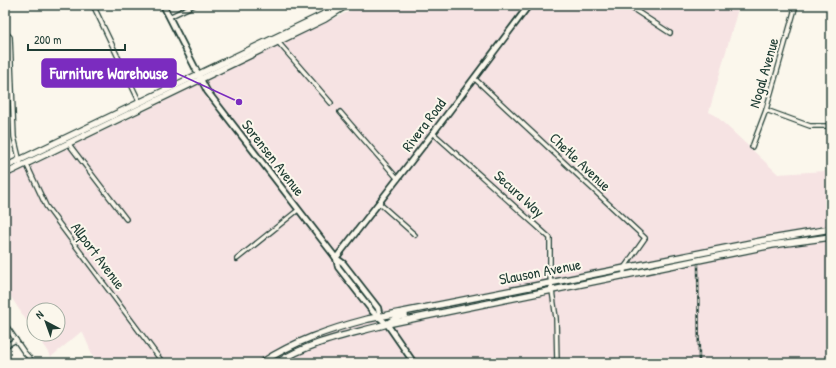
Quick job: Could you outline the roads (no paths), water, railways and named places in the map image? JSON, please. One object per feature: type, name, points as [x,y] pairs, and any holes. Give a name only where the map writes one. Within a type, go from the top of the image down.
[{"type":"main road","points":[[199,77],[278,42],[325,19],[346,5]]},
{"type":"main road","points":[[5,174],[23,162],[199,77],[336,7],[346,5]]},
{"type":"main road","points":[[5,167],[23,162],[68,143],[141,105]]},
{"type":"main road","name":"Slauson Avenue","points":[[261,363],[279,351],[332,328],[422,308],[771,239],[831,229]]},
{"type":"main road","name":"Slauson Avenue","points":[[277,363],[313,345],[339,336],[387,324],[741,252],[831,237]]},
{"type":"main road","points":[[771,239],[772,246]]},
{"type":"main road","points":[[740,245],[741,252]]},
{"type":"main road","points":[[387,324],[399,316],[420,311],[422,308]]},
{"type":"main road","points":[[339,336],[343,332],[369,326],[380,317]]},
{"type":"street","points":[[93,5],[141,105]]},
{"type":"street","name":"Sorensen Avenue","points":[[163,5],[199,77],[219,108],[336,258],[338,267],[372,312],[387,324],[414,363]]},
{"type":"street","points":[[169,17],[194,5]]},
{"type":"street","name":"Rivera Road","points":[[336,258],[379,204],[529,5]]},
{"type":"street","points":[[627,5],[670,33]]},
{"type":"street","name":"Nogal Avenue","points":[[752,147],[766,110],[796,5]]},
{"type":"street","name":"Allport Avenue","points":[[5,32],[10,37],[14,137],[23,162],[46,206],[163,363]]},
{"type":"street","points":[[278,42],[331,103]]},
{"type":"street","name":"Chetle Avenue","points":[[474,78],[645,238],[624,268]]},
{"type":"street","points":[[766,110],[810,126],[831,126]]},
{"type":"street","points":[[340,112],[398,179]]},
{"type":"street","name":"Secura Way","points":[[433,133],[550,238],[550,283],[556,318],[557,363]]},
{"type":"street","points":[[68,143],[126,219]]},
{"type":"street","points":[[379,204],[415,235]]},
{"type":"street","points":[[237,259],[298,210]]},
{"type":"street","points":[[624,268],[624,275]]},
{"type":"street","points":[[5,324],[34,363]]},
{"type":"street","points":[[5,346],[16,340]]},
{"type":"railway","points":[[698,264],[699,363]]},
{"type":"place","name":"Furniture Warehouse","points":[[239,102]]}]
